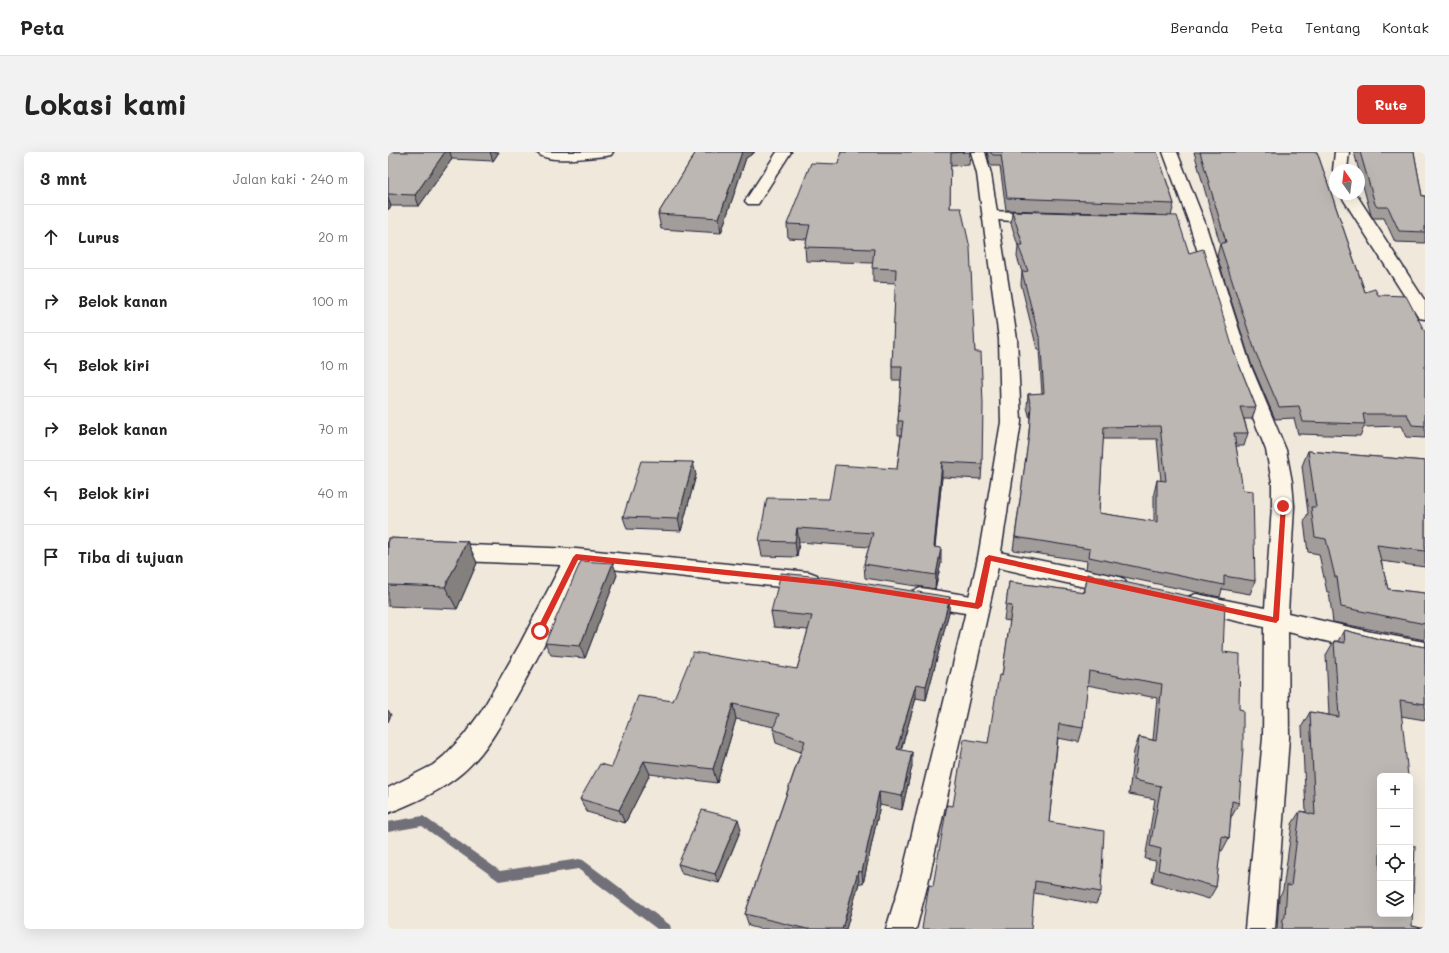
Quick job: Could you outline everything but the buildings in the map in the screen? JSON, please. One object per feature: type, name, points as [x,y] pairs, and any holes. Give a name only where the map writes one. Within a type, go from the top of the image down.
[{"type":"street","points":[[544,152],[554,155],[606,152]]},
{"type":"street","points":[[752,202],[784,152]]},
{"type":"street","points":[[901,929],[914,883],[989,558],[1011,422],[1008,339],[984,174],[978,152]]},
{"type":"street","points":[[1170,152],[1190,222],[1241,364],[1276,450],[1282,482],[1283,506],[1276,620],[1276,738],[1260,929]]},
{"type":"street","points":[[1341,164],[1342,152]]},
{"type":"street","points":[[1352,200],[1425,314]]},
{"type":"street","points":[[990,216],[1054,218]]},
{"type":"street","points":[[388,550],[576,557],[832,583]]},
{"type":"street","points":[[388,801],[416,790],[444,773],[467,751],[483,732],[540,631],[576,557]]},
{"type":"street","points":[[989,558],[1136,590]]},
{"type":"street","points":[[901,594],[978,606]]},
{"type":"street","points":[[1175,598],[1371,642],[1425,652]]},
{"type":"waterway","points":[[388,827],[423,821],[499,876],[579,864],[666,929]]},
{"type":"route","points":[[540,631],[576,557],[832,583],[978,606],[989,558],[1276,620],[1283,506]]}]
